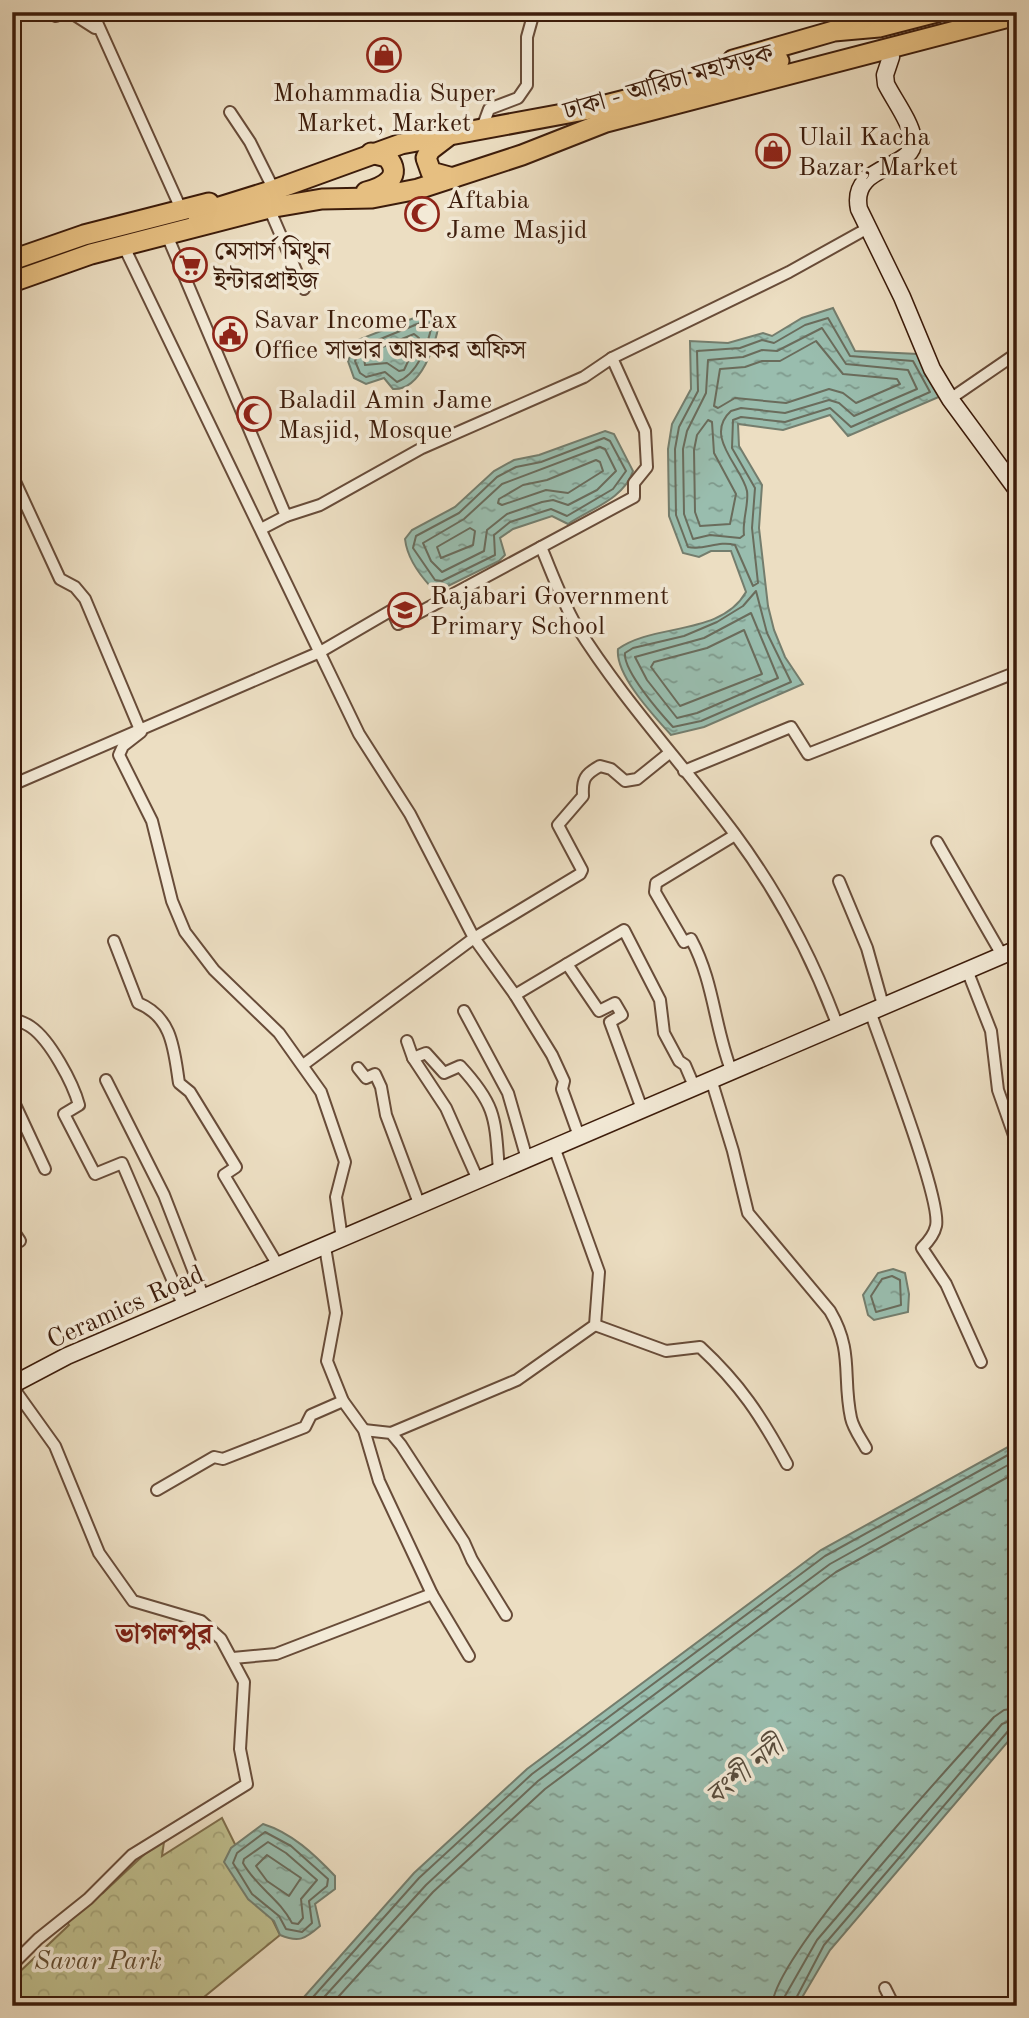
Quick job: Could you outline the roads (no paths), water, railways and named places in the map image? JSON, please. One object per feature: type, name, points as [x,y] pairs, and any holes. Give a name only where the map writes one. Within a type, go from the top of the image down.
[{"type":"highway","points":[[590,109],[618,94],[834,31],[879,27],[937,12]]},
{"type":"highway","name":"ঢাকা - আরিচা মহাসড়ক","points":[[12,272],[265,198],[371,153],[482,128],[590,109],[975,12]]},
{"type":"highway","name":"ঢাকা - আরিচা মহাসড়ক","points":[[12,282],[91,254],[230,218],[265,198],[394,195],[453,178],[606,122],[1017,15]]},
{"type":"highway","points":[[606,122],[645,120],[1017,26]]},
{"type":"highway","points":[[453,134],[437,144],[426,158],[431,172],[453,178]]},
{"type":"highway","points":[[342,198],[372,190],[392,179],[393,163],[387,156],[371,153]]},
{"type":"highway","points":[[12,260],[85,235],[181,209],[265,198]]},
{"type":"highway","points":[[12,291],[214,227],[230,218]]},
{"type":"street","points":[[47,12],[57,16],[69,12],[95,28]]},
{"type":"street","points":[[95,28],[99,12]]},
{"type":"street","points":[[482,128],[489,109],[518,98],[527,85],[527,37],[534,12]]},
{"type":"street","points":[[95,28],[94,18],[181,209]]},
{"type":"street","points":[[891,57],[885,75],[886,84],[913,141],[904,157],[861,184],[857,197],[868,228],[902,297],[932,369],[950,399],[1017,491]]},
{"type":"street","points":[[230,112],[250,142],[265,198],[304,289]]},
{"type":"street","points":[[263,528],[286,516],[320,505],[422,448],[584,377],[612,358],[789,272],[868,228]]},
{"type":"street","points":[[169,240],[286,516]]},
{"type":"street","points":[[127,253],[263,528],[359,734],[410,814],[474,938],[515,995],[559,1070],[564,1081],[562,1089],[579,1136]]},
{"type":"street","points":[[950,399],[1017,353]]},
{"type":"street","points":[[12,785],[141,732],[320,652],[392,610],[397,624],[634,497],[634,483],[647,467],[645,430],[612,358]]},
{"type":"street","points":[[12,475],[60,579],[75,587],[85,599],[141,732]]},
{"type":"street","points":[[541,547],[575,624],[668,754],[735,835],[777,897],[825,993],[837,1024]]},
{"type":"street","points":[[684,771],[791,727],[808,754],[1017,672]]},
{"type":"street","points":[[141,732],[124,746],[119,755],[152,821],[172,901],[185,932],[214,970],[279,1033],[321,1092],[345,1161],[335,1197],[342,1240]]},
{"type":"street","points":[[303,1065],[474,938],[580,874],[582,870],[558,825],[583,796],[582,782],[587,773],[600,766],[611,769],[625,781],[637,779],[668,754]]},
{"type":"street","points":[[731,1070],[714,1019],[717,1010],[706,967],[691,939],[684,942],[655,892],[656,883],[735,835]]},
{"type":"street","points":[[937,842],[1010,952]]},
{"type":"street","points":[[839,881],[867,948],[877,1008],[931,1185],[937,1223],[932,1238],[922,1248],[946,1284],[981,1362]]},
{"type":"street","points":[[515,995],[624,930],[660,1000],[664,1033],[679,1061],[685,1065],[694,1086]]},
{"type":"street","points":[[114,941],[138,1003],[151,1008],[161,1018],[172,1037],[179,1083],[190,1092],[236,1167],[224,1175],[279,1268]]},
{"type":"street","name":"Ceramics Road","points":[[12,1386],[67,1356],[279,1268],[837,1024],[1010,952]]},
{"type":"street","points":[[567,964],[599,1011],[615,1003],[622,1015],[610,1022],[642,1109]]},
{"type":"street","points":[[967,970],[991,1031],[998,1090],[1017,1144]]},
{"type":"street","points":[[464,1011],[508,1093],[527,1159]]},
{"type":"street","points":[[12,1018],[19,1024],[31,1026],[51,1050],[74,1088],[79,1105],[64,1114],[95,1174],[121,1163],[184,1307]]},
{"type":"street","points":[[407,1041],[413,1058],[446,1108],[478,1180]]},
{"type":"street","points":[[413,1058],[426,1053],[444,1073],[460,1066],[475,1082],[495,1116],[499,1171]]},
{"type":"street","points":[[358,1068],[366,1078],[375,1074],[381,1087],[386,1115],[420,1206]]},
{"type":"street","points":[[710,1079],[733,1151],[748,1213],[773,1240],[840,1328],[846,1347],[851,1420],[866,1448]]},
{"type":"street","points":[[106,1080],[164,1195],[204,1298]]},
{"type":"street","points":[[12,1098],[45,1169]]},
{"type":"street","points":[[364,1430],[391,1433],[526,1375],[594,1325],[599,1272],[554,1147]]},
{"type":"street","points":[[12,1229],[20,1241]]},
{"type":"street","points":[[325,1247],[337,1313],[327,1362],[343,1401],[364,1430],[379,1481],[432,1594],[469,1656]]},
{"type":"street","points":[[594,1325],[666,1351],[700,1347],[732,1376],[764,1421],[787,1464]]},
{"type":"street","points":[[12,1386],[55,1446],[99,1553],[133,1601],[201,1621],[221,1639],[233,1658],[244,1682],[240,1749],[247,1784],[132,1855],[88,1899],[38,1939],[12,1965]]},
{"type":"street","points":[[157,1490],[214,1457],[223,1459],[305,1427],[311,1415],[343,1401]]},
{"type":"street","points":[[391,1433],[464,1542],[506,1615]]},
{"type":"street","points":[[233,1658],[276,1654],[432,1594]]},
{"type":"street","points":[[885,1988],[894,2006]]},
{"type":"water","points":[[833,308],[855,351],[918,354],[941,396],[848,436],[830,415],[783,430],[738,424],[739,446],[762,485],[759,528],[768,606],[774,630],[785,657],[803,684],[704,727],[671,735],[629,683],[619,659],[618,649],[650,635],[704,623],[721,616],[735,606],[746,592],[731,551],[711,551],[699,557],[683,553],[669,516],[668,449],[672,424],[691,389],[690,341],[728,343],[763,333],[772,336],[802,318]]},
{"type":"water","points":[[424,314],[435,314],[439,322],[431,353],[412,382],[403,388],[393,389],[384,378],[366,384],[354,378],[348,361],[358,340]]},
{"type":"water","points":[[605,431],[614,434],[633,471],[629,481],[614,496],[568,524],[552,516],[513,529],[500,538],[505,555],[499,561],[444,588],[431,587],[426,582],[406,546],[405,539],[412,530],[455,507],[494,471],[514,460],[539,455]]},
{"type":"water","points":[[893,1269],[905,1273],[909,1294],[908,1312],[874,1320],[868,1315],[863,1295],[878,1273]]},
{"type":"water","name":"বংশী নদী","points":[[1017,1442],[1017,1731],[830,1950],[797,2006],[296,2006],[414,1873],[527,1769],[821,1550]]},
{"type":"water","points":[[263,1824],[293,1839],[311,1852],[335,1876],[335,1889],[315,1904],[320,1926],[302,1938],[292,1939],[280,1935],[274,1921],[248,1899],[224,1862],[231,1848]]},
{"type":"place","name":"Mohammadia Super Market, Market","points":[[384,55]]},
{"type":"place","name":"Ulail Kacha Bazar, Market","points":[[773,151]]},
{"type":"place","name":"Aftabia Jame Masjid","points":[[422,214]]},
{"type":"place","name":"মেসার্স মিথুন ইন্টারপ্রাইজ","points":[[190,265]]},
{"type":"place","name":"Savar Income Tax Office সাভার আয়কর অফিস","points":[[230,334]]},
{"type":"place","name":"Baladil Amin Jame Masjid, Mosque","points":[[254,414]]},
{"type":"place","name":"Rajabari Government Primary School","points":[[405,610]]},
{"type":"district","name":"ভাগলপুর","points":[[164,1633]]},
{"type":"park label","name":"Savar Park","points":[[98,1960]]}]
